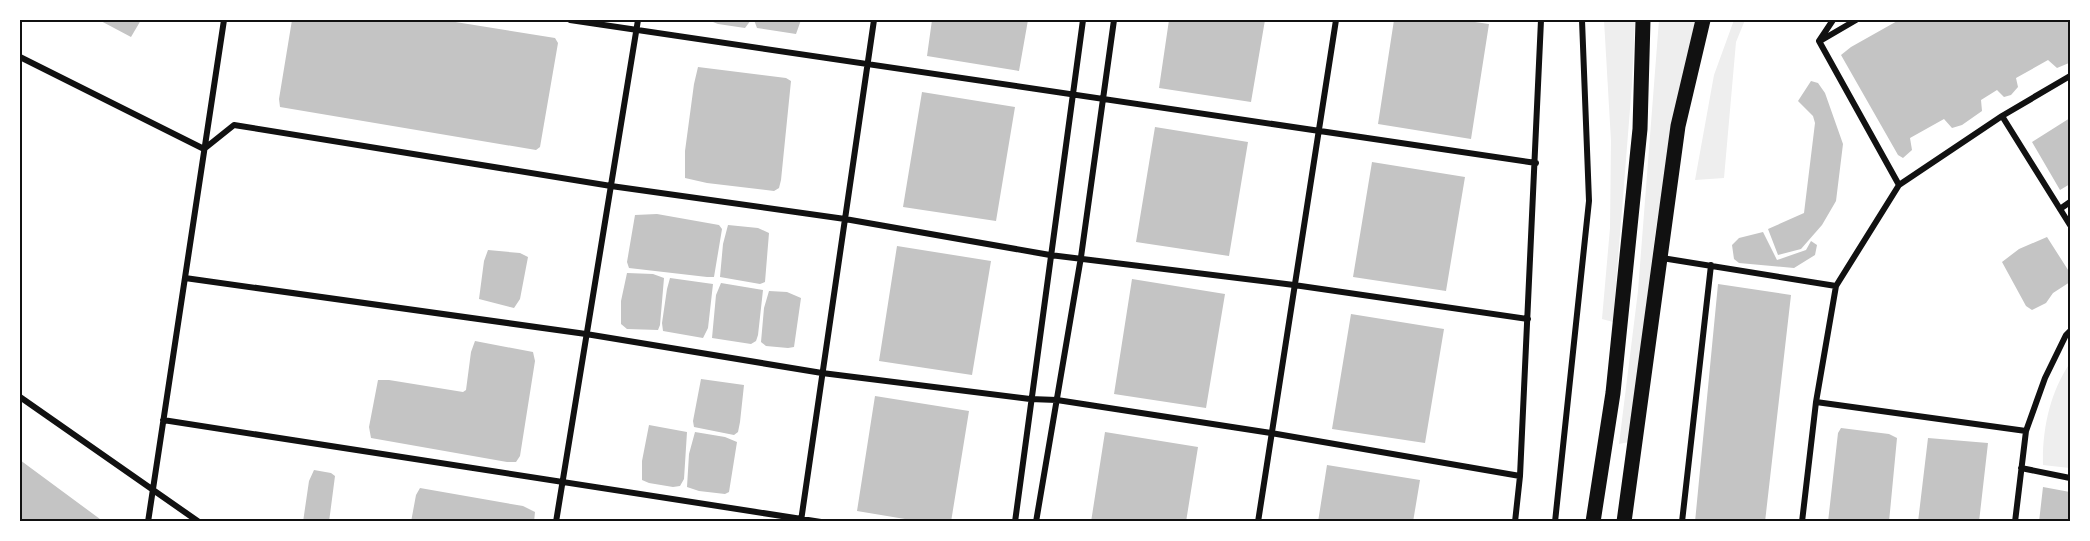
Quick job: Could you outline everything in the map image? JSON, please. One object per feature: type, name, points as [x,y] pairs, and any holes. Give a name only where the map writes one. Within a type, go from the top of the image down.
[{"type":"highway","points":[[1593,522],[1613,393],[1639,140],[1643,20]]},
{"type":"highway","points":[[1624,522],[1678,126],[1703,20]]},
{"type":"highway","points":[[1695,53],[1710,20]]},
{"type":"street","points":[[148,522],[224,20]]},
{"type":"street","points":[[570,20],[1536,163]]},
{"type":"street","points":[[556,522],[638,20]]},
{"type":"street","points":[[801,520],[874,20]]},
{"type":"street","points":[[1015,522],[1083,20]]},
{"type":"street","points":[[1036,522],[1081,257],[1114,20]]},
{"type":"street","points":[[1258,522],[1336,20]]},
{"type":"street","points":[[1515,522],[1520,476],[1541,20]]},
{"type":"street","points":[[1555,522],[1589,201],[1582,20]]},
{"type":"street","points":[[1819,41],[1833,20]]},
{"type":"street","points":[[1819,41],[1856,20]]},
{"type":"street","points":[[1819,41],[1899,184]]},
{"type":"street","points":[[20,57],[204,149]]},
{"type":"street","points":[[1802,522],[1816,402],[1836,286],[1899,184],[2002,116],[2070,76]]},
{"type":"street","points":[[2002,116],[2070,225]]},
{"type":"street","points":[[204,149],[234,125],[611,186],[845,219],[1050,255],[1294,285],[1528,319]]},
{"type":"street","points":[[2060,209],[2070,202]]},
{"type":"street","points":[[1660,257],[1836,286]]},
{"type":"street","points":[[1682,522],[1711,265]]},
{"type":"street","points":[[185,278],[586,334],[822,373],[1030,399],[1057,400],[1271,433],[1520,476]]},
{"type":"street","points":[[2015,522],[2026,431],[2045,378],[2070,331]]},
{"type":"street","points":[[20,397],[199,522]]},
{"type":"street","points":[[1816,402],[2026,431]]},
{"type":"street","points":[[163,420],[821,522]]},
{"type":"street","points":[[2021,468],[2070,478]]},
{"type":"shaded area","points":[[1604,20],[1635,20],[1613,322],[1602,319],[1610,228],[1611,141]]},
{"type":"shaded area","points":[[1659,20],[1695,20],[1656,228],[1629,442],[1619,444],[1638,291]]},
{"type":"shaded area","points":[[1734,20],[1745,20],[1736,42],[1724,178],[1695,180],[1714,75]]},
{"type":"shaded area","points":[[2070,363],[2070,468],[2043,465],[2044,438],[2052,399]]},
{"type":"building","points":[[99,20],[141,20],[131,37]]},
{"type":"building","points":[[292,20],[443,20],[555,38],[558,43],[540,147],[536,150],[280,107],[279,99]]},
{"type":"building","points":[[708,20],[751,20],[745,28]]},
{"type":"building","points":[[754,20],[801,20],[796,34],[757,28]]},
{"type":"building","points":[[932,20],[1028,20],[1019,71],[927,56]]},
{"type":"building","points":[[1169,20],[1265,20],[1251,102],[1159,88]]},
{"type":"building","points":[[1394,20],[1461,20],[1489,24],[1471,139],[1378,124]]},
{"type":"building","points":[[1899,20],[2070,20],[2070,60],[2069,63],[2057,68],[2048,60],[2016,78],[2018,87],[2011,95],[2004,97],[1997,90],[1981,100],[1982,111],[1962,125],[1952,128],[1944,119],[1910,138],[1912,150],[1903,158],[1898,155],[1841,55]]},
{"type":"building","points":[[698,67],[786,78],[791,81],[779,188],[774,191],[685,178],[685,151]]},
{"type":"building","points":[[1811,81],[1818,83],[1825,93],[1843,144],[1836,201],[1822,225],[1801,249],[1778,255],[1768,229],[1804,213],[1815,123],[1813,116],[1798,101]]},
{"type":"building","points":[[922,92],[1015,107],[996,221],[903,207]]},
{"type":"building","points":[[2070,118],[2070,184],[2060,190],[2032,142]]},
{"type":"building","points":[[1155,127],[1248,142],[1229,256],[1136,242]]},
{"type":"building","points":[[1372,162],[1465,177],[1446,291],[1353,277]]},
{"type":"building","points":[[657,214],[719,225],[722,229],[714,277],[629,268],[627,262],[635,215]]},
{"type":"building","points":[[728,225],[758,228],[769,233],[765,282],[760,284],[720,277],[723,244]]},
{"type":"building","points":[[1763,232],[1777,260],[1806,250],[1811,241],[1817,245],[1815,255],[1794,268],[1739,263],[1734,259],[1732,245],[1739,238]]},
{"type":"building","points":[[2047,237],[2070,273],[2070,282],[2053,293],[2046,303],[2032,310],[2026,306],[2002,262],[2019,249]]},
{"type":"building","points":[[897,246],[991,261],[972,375],[879,361]]},
{"type":"building","points":[[488,250],[520,253],[528,257],[520,299],[514,308],[479,299],[484,261]]},
{"type":"building","points":[[627,273],[653,274],[664,278],[658,330],[627,329],[621,324],[621,301]]},
{"type":"building","points":[[670,278],[713,284],[708,328],[703,338],[663,331],[662,323]]},
{"type":"building","points":[[1132,279],[1225,294],[1206,408],[1114,394]]},
{"type":"building","points":[[721,283],[763,290],[758,335],[756,341],[751,344],[712,338],[716,295]]},
{"type":"building","points":[[1718,284],[1791,295],[1765,522],[1695,522]]},
{"type":"building","points":[[769,291],[787,292],[801,298],[794,347],[766,346],[761,342],[764,308]]},
{"type":"building","points":[[1351,314],[1444,329],[1425,443],[1332,429]]},
{"type":"building","points":[[475,341],[533,352],[535,361],[520,456],[516,462],[371,438],[369,427],[378,380],[463,392],[466,390],[471,352]]},
{"type":"building","points":[[701,379],[744,385],[738,432],[734,435],[694,427],[693,421]]},
{"type":"building","points":[[875,396],[969,411],[951,522],[923,522],[857,511]]},
{"type":"building","points":[[649,425],[687,432],[684,479],[680,486],[673,487],[642,480],[642,461]]},
{"type":"building","points":[[1841,428],[1889,434],[1897,438],[1889,522],[1828,522],[1838,433]]},
{"type":"building","points":[[695,432],[725,437],[737,442],[729,492],[725,494],[699,491],[687,487],[689,454]]},
{"type":"building","points":[[1105,432],[1198,447],[1186,522],[1091,522]]},
{"type":"building","points":[[1928,438],[1988,443],[1979,522],[1918,522]]},
{"type":"building","points":[[20,460],[104,522],[20,522]]},
{"type":"building","points":[[1327,465],[1420,480],[1413,522],[1318,522]]},
{"type":"building","points":[[314,470],[335,476],[329,522],[303,522],[309,481]]},
{"type":"building","points":[[2043,487],[2070,492],[2070,522],[2039,522]]},
{"type":"building","points":[[420,488],[523,506],[535,512],[534,522],[411,522],[416,495]]}]
